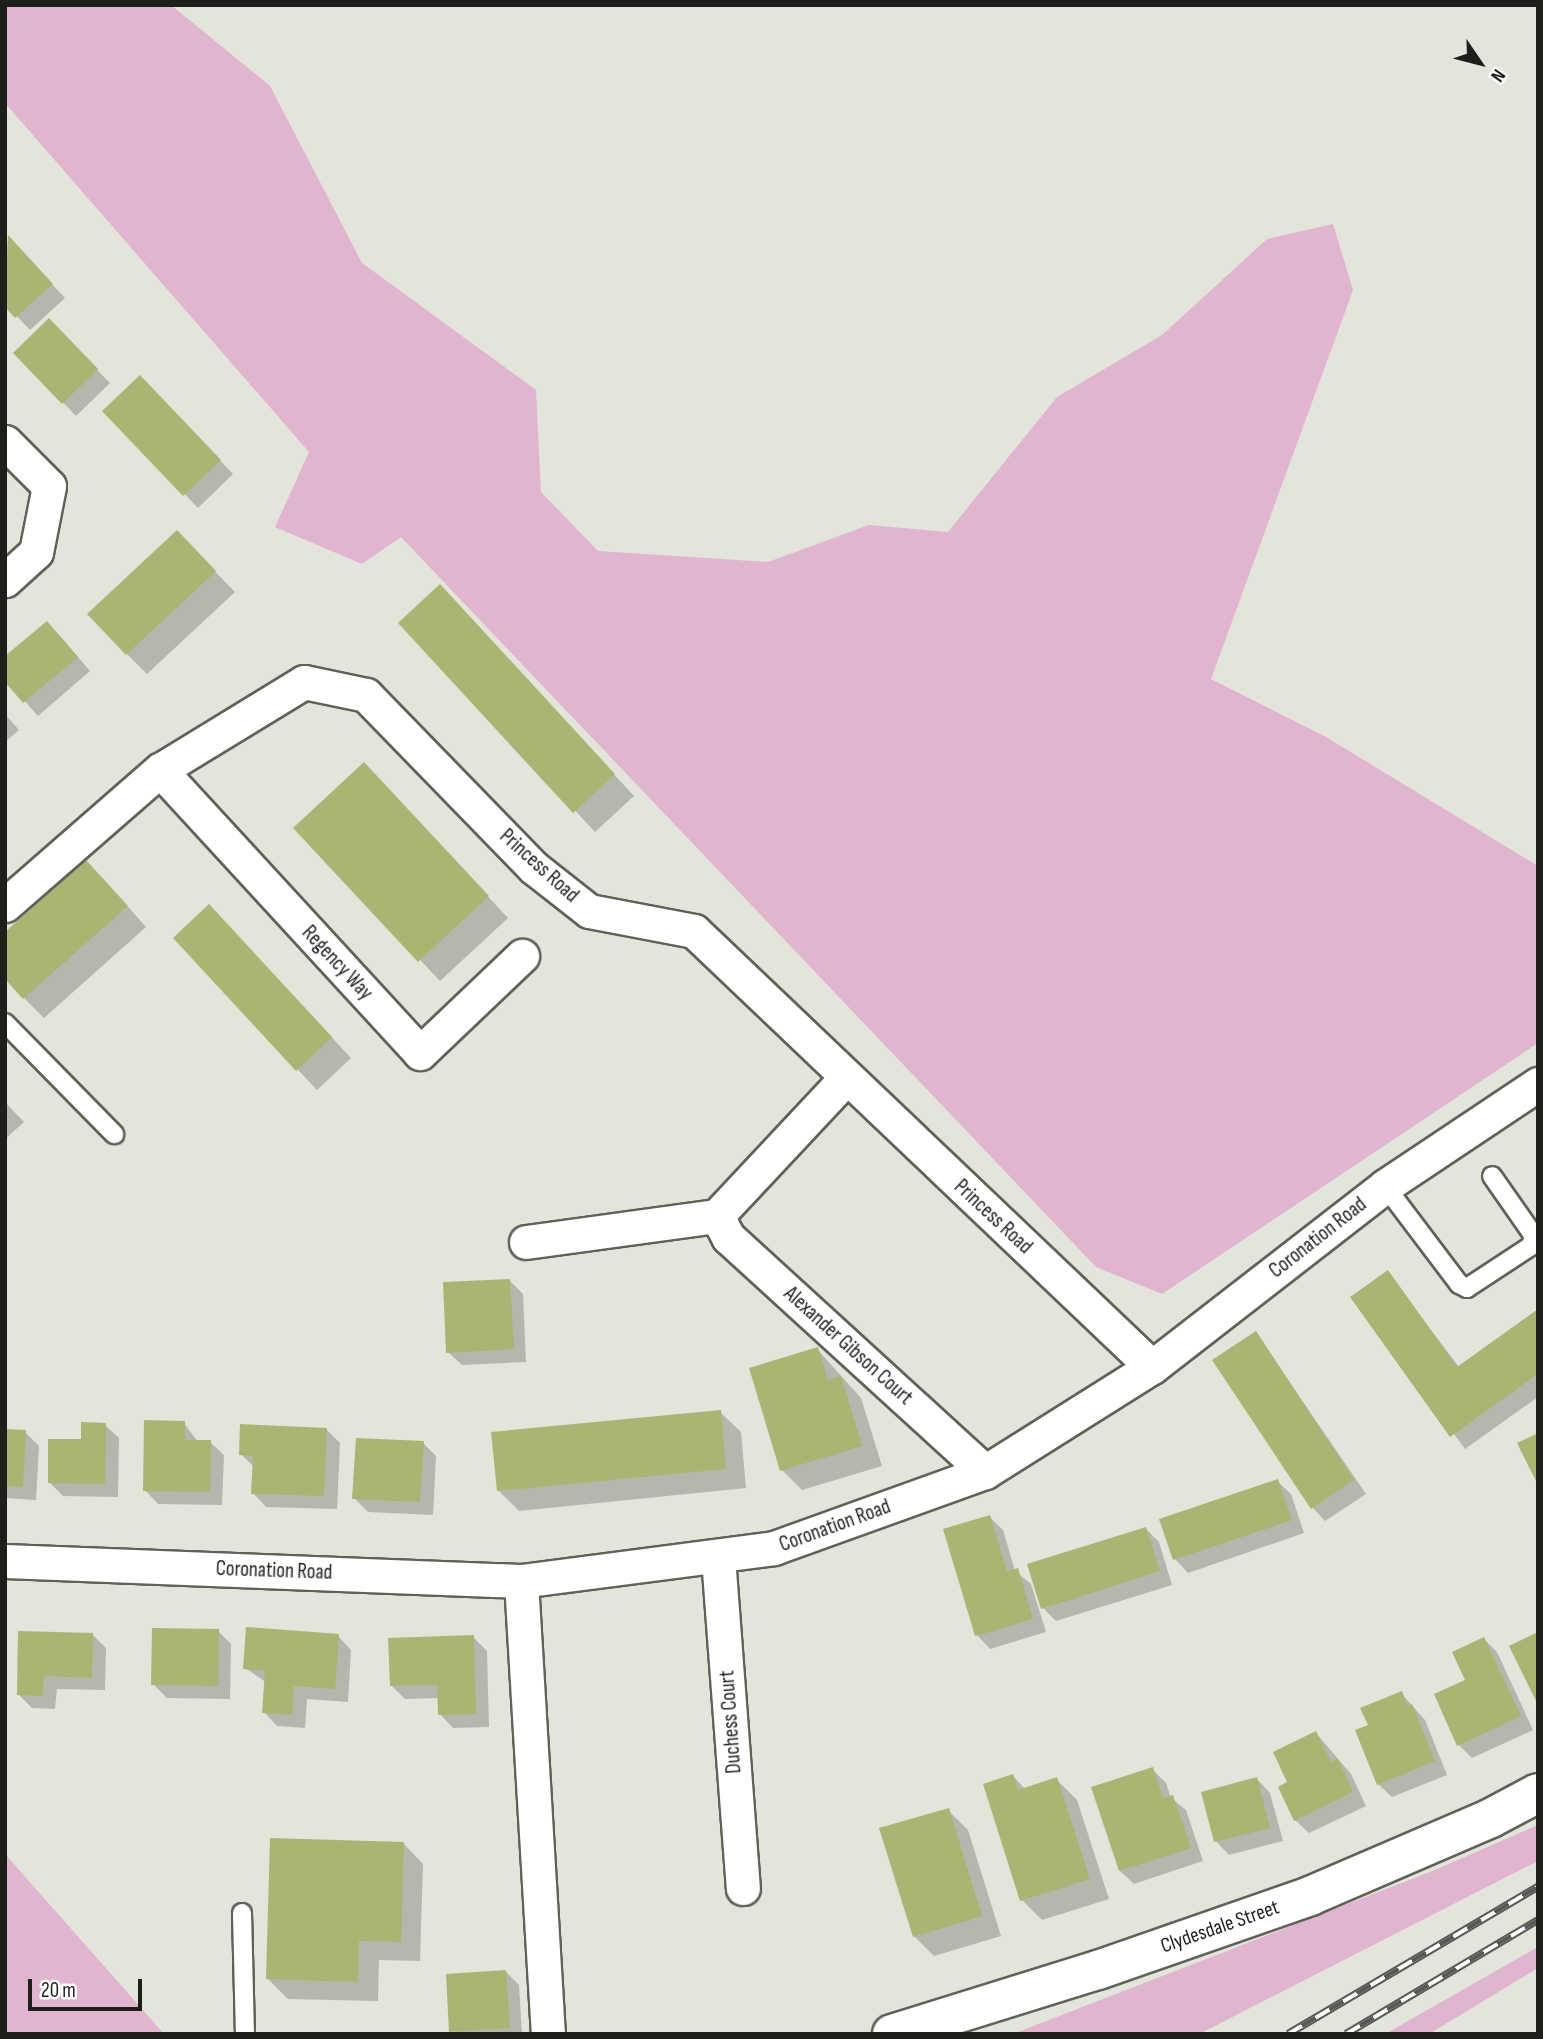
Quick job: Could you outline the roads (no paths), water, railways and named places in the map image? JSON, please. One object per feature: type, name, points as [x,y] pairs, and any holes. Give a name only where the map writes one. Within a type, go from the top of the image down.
[{"type":"main road","name":"Clydesdale Street","points":[[892,2034],[1098,1970],[1310,1896],[1491,1818],[1538,1793]]},
{"type":"street","points":[[5,442],[49,486],[36,552],[5,580]]},
{"type":"street","name":"Princess Road","points":[[5,905],[160,770],[304,682],[366,695],[533,867],[589,911],[694,931],[845,1079],[1152,1367]]},
{"type":"street","name":"Regency Way","points":[[160,770],[420,1053],[522,956]]},
{"type":"street","points":[[526,1242],[717,1216],[845,1079]]},
{"type":"street","name":"Coronation Road","points":[[5,1561],[521,1581],[774,1548],[985,1472],[1152,1367],[1385,1186],[1538,1084]]},
{"type":"street","name":"Alexander Gibson Court","points":[[717,1216],[728,1237],[985,1472]]},
{"type":"street","name":"Duchess Court","points":[[718,1557],[743,1888]]},
{"type":"street","points":[[521,1581],[548,2034]]},
{"type":"lane","points":[[5,1023],[114,1134]]},
{"type":"lane","points":[[1385,1186],[1467,1288],[1531,1246],[1534,1236],[1492,1176]]},
{"type":"lane","points":[[242,1913],[245,2034]]},
{"type":"railway","points":[[1288,2034],[1538,1887]]},
{"type":"railway","points":[[1346,2034],[1538,1920]]}]
